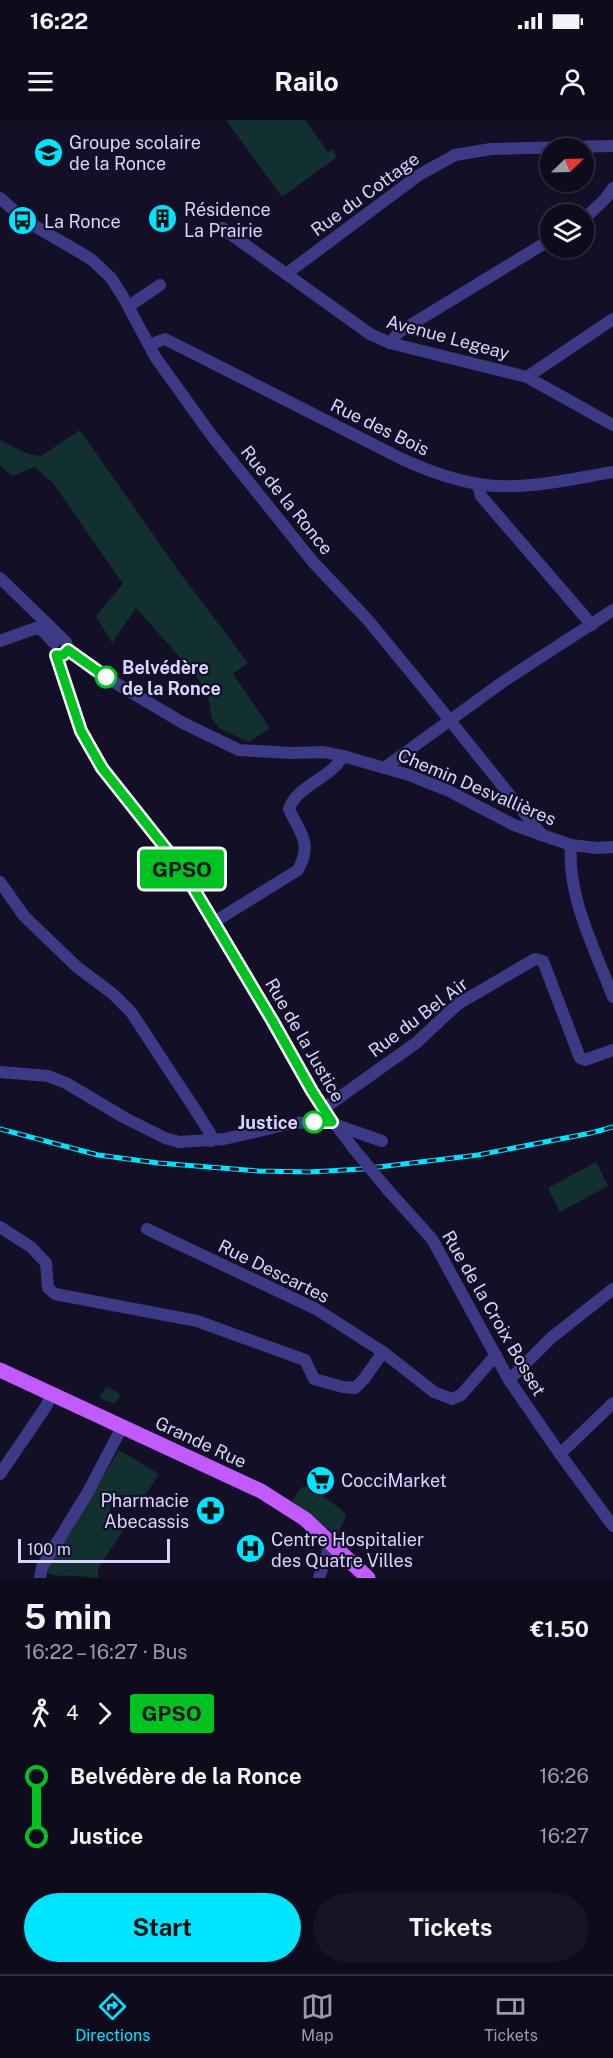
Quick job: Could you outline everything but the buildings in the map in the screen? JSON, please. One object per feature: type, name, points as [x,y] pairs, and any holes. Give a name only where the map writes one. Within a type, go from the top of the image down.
[{"type":"main road","name":"Grande Rue","points":[[0,1370],[261,1491],[305,1519],[368,1578]]},
{"type":"street","name":"Rue du Cottage","points":[[286,274],[419,175],[455,155],[491,149],[613,146]]},
{"type":"street","points":[[594,209],[613,189]]},
{"type":"street","name":"Rue de la Ronce","points":[[0,198],[26,220],[91,259],[111,278],[129,306],[149,345],[188,405],[313,562],[367,619],[542,836]]},
{"type":"street","name":"Avenue Legeay","points":[[222,228],[362,329],[390,344],[527,377],[613,425]]},
{"type":"street","points":[[390,344],[399,332],[540,246]]},
{"type":"street","points":[[129,306],[160,285]]},
{"type":"street","points":[[527,377],[613,319]]},
{"type":"street","name":"Rue des Bois","points":[[149,345],[165,339],[426,470],[456,480],[478,484],[532,485],[613,472]]},
{"type":"street","points":[[478,484],[481,496],[592,625]]},
{"type":"street","points":[[0,578],[43,631],[60,647]]},
{"type":"street","points":[[384,768],[448,719],[613,610]]},
{"type":"street","points":[[0,641],[37,622]]},
{"type":"street","name":"Chemin Desvallières","points":[[60,647],[92,669],[183,723],[240,750],[324,752],[343,756],[449,791],[514,825],[542,836],[571,845],[613,847]]},
{"type":"street","name":"Rue de la Justice","points":[[60,647],[81,731],[102,768],[182,869],[323,1108],[334,1124],[382,1141]]},
{"type":"street","points":[[214,922],[298,870],[305,855],[306,844],[290,809],[292,801],[338,766],[343,756]]},
{"type":"street","points":[[571,845],[570,862],[577,898],[613,997]]},
{"type":"street","points":[[0,882],[24,916],[77,967],[113,994],[131,1012],[210,1133],[211,1141]]},
{"type":"street","name":"Rue du Bel Air","points":[[323,1108],[416,1043],[458,1004],[535,959],[543,961],[580,1058],[585,1060],[613,1050]]},
{"type":"street","points":[[0,1072],[48,1076],[66,1083],[125,1118],[165,1138],[179,1142],[211,1141],[293,1123],[334,1124]]},
{"type":"street","name":"Rue de la Croix Bosset","points":[[334,1124],[387,1190],[432,1239],[509,1380],[613,1526]]},
{"type":"street","points":[[0,1227],[31,1247],[46,1263],[48,1287],[55,1294],[197,1321],[305,1360],[314,1378],[343,1387],[354,1388],[364,1379],[383,1352]]},
{"type":"street","name":"Rue Descartes","points":[[147,1229],[316,1309],[383,1352],[434,1392],[452,1399],[461,1395],[496,1355]]},
{"type":"street","points":[[509,1380],[551,1338],[613,1289]]},
{"type":"street","points":[[0,1474],[47,1405],[51,1392]]},
{"type":"street","points":[[560,1454],[613,1403]]},
{"type":"street","points":[[40,1578],[42,1567],[88,1492],[122,1426]]},
{"type":"street","points":[[319,1578],[331,1542]]},
{"type":"green space","points":[[226,120],[305,120],[328,152],[332,149],[337,157],[282,197]]},
{"type":"green space","points":[[80,430],[180,573],[248,663],[233,674],[270,728],[249,742],[220,729],[212,719],[208,697],[196,675],[136,608],[112,643],[96,616],[123,584],[53,483],[34,467],[13,476],[0,466],[0,440],[28,454],[41,456]]},
{"type":"green space","points":[[596,1162],[608,1186],[560,1212],[548,1188]]},
{"type":"green space","points":[[106,1387],[121,1394],[115,1404],[99,1398]]},
{"type":"green space","points":[[119,1450],[159,1474],[146,1494],[109,1499],[112,1506],[109,1508],[113,1518],[123,1531],[98,1568],[98,1578],[57,1575],[44,1571],[76,1522]]},
{"type":"green space","points":[[309,1486],[343,1511],[346,1516],[337,1536],[292,1501],[302,1487]]},
{"type":"railway","points":[[0,1129],[98,1155],[158,1163],[258,1171],[309,1172],[362,1169],[478,1155],[613,1127]]},
{"type":"bus line","name":"GPSO","points":[[106,677],[68,650],[63,655],[56,655],[81,731],[106,776],[182,869],[332,1122],[314,1122]]},
{"type":"place","name":"Groupe scolaire de la Ronce","points":[[48,152]]},
{"type":"place","name":"Résidence La Prairie","points":[[163,219]]},
{"type":"place","name":"La Ronce","points":[[23,221]]},
{"type":"place","name":"Belvédère de la Ronce","points":[[106,677]]},
{"type":"place","name":"Justice","points":[[314,1122]]},
{"type":"place","name":"CocciMarket","points":[[320,1480]]},
{"type":"place","name":"Pharmacie Abecassis","points":[[210,1510]]},
{"type":"place","name":"Centre Hospitalier des Quatre Villes","points":[[250,1549]]}]
